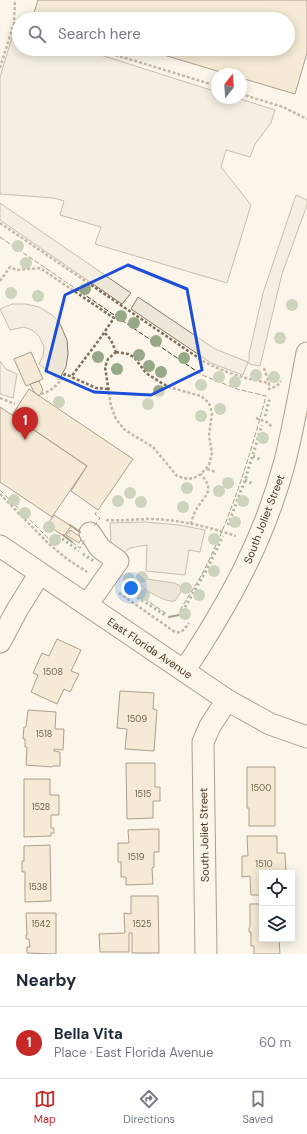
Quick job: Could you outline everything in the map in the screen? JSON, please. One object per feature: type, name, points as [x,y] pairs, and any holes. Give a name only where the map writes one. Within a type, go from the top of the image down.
[{"type":"street","name":"South Joliet Street","points":[[184,671],[230,597],[263,527],[274,497],[285,459],[307,353]]},
{"type":"street","points":[[87,605],[118,561],[100,548],[90,533]]},
{"type":"street","name":"East Florida Avenue","points":[[0,546],[227,700],[270,724],[307,737]]},
{"type":"street","points":[[0,642],[16,610],[40,573]]},
{"type":"street","name":"South Joliet Street","points":[[206,954],[203,742],[210,726],[227,700]]},
{"type":"path","points":[[15,12],[16,0]]},
{"type":"path","points":[[0,68],[12,29]]},
{"type":"path","points":[[119,56],[211,84]]},
{"type":"path","points":[[247,96],[283,107],[307,119]]},
{"type":"path","points":[[0,223],[203,361],[223,370],[250,379],[269,383]]},
{"type":"path","points":[[0,281],[10,267],[17,270],[38,267],[44,269],[114,318],[105,333],[71,377]]},
{"type":"path","points":[[105,333],[111,340],[116,352]]},
{"type":"path","points":[[116,352],[128,354],[134,357],[146,373],[163,384],[201,396],[209,403],[212,413],[209,436],[212,453],[206,469],[201,474],[194,478],[188,479],[177,476],[153,447],[124,429],[114,415],[111,406],[105,367],[109,357],[116,352]]},
{"type":"path","points":[[264,368],[269,383],[269,389],[277,386],[281,381]]},
{"type":"path","points":[[41,394],[56,386],[65,374],[96,388],[109,389]]},
{"type":"path","points":[[0,398],[15,404]]},
{"type":"path","points":[[256,418],[269,423],[272,428],[272,433]]},
{"type":"path","points":[[206,469],[216,472]]},
{"type":"path","points":[[191,524],[197,508],[206,497],[208,491],[207,483],[201,474]]},
{"type":"path","points":[[0,494],[41,537],[67,559],[104,582],[173,631],[177,633],[182,632],[189,622]]},
{"type":"path","points":[[104,518],[107,521],[154,519],[191,524],[236,536],[234,541]]},
{"type":"highlighted area","points":[[128,265],[187,289],[202,370],[151,395],[94,392],[46,371],[65,295]]},
{"type":"shaded area","points":[[12,38],[12,56],[104,56],[211,90],[211,104],[247,104],[247,101],[275,110],[271,123],[255,144],[250,157],[226,150],[221,167],[251,205],[227,283],[95,244],[101,227],[60,215],[64,201],[54,198],[0,194],[0,77]]},
{"type":"shaded area","points":[[296,195],[307,200],[307,205],[282,274],[260,366],[249,364],[249,354],[263,293]]},
{"type":"shaded area","points":[[0,203],[131,293],[122,304],[0,220]]},
{"type":"shaded area","points":[[138,297],[215,349],[248,362],[243,375],[211,363],[131,309]]},
{"type":"shaded area","points":[[12,304],[26,304],[39,307],[52,315],[60,324],[67,340],[68,354],[66,367],[59,380],[39,364],[43,356],[44,347],[39,336],[32,330],[24,327],[10,330],[0,309]]},
{"type":"shaded area","points":[[0,361],[6,369],[17,374],[13,398],[0,394]]},
{"type":"shaded area","points":[[145,522],[179,525],[205,530],[200,552],[189,550],[185,575],[146,571],[147,545],[130,548],[118,561],[111,541],[110,523]]},
{"type":"shaded area","points":[[146,579],[175,583],[180,586],[181,592],[175,601],[160,598],[149,592],[137,582],[139,580]]},
{"type":"building","points":[[38,0],[307,0],[307,53],[295,94],[247,80],[247,68],[211,69],[167,56],[295,56],[295,12],[34,12]]},
{"type":"building","points":[[31,352],[43,379],[26,386],[14,359]]},
{"type":"building","points":[[39,381],[43,390],[39,396],[34,392],[30,384]]},
{"type":"building","points":[[29,389],[133,459],[98,510],[71,491],[87,466],[12,415]]},
{"type":"building","points":[[0,407],[87,466],[52,517],[0,482]]},
{"type":"building","points":[[54,515],[71,526],[64,536],[47,525]]},
{"type":"building","points":[[70,530],[82,538],[79,543],[66,535]]},
{"type":"building","points":[[57,639],[81,650],[71,671],[79,674],[70,692],[64,689],[57,704],[31,692],[38,675],[33,673],[42,653],[49,656]]},
{"type":"building","points":[[120,691],[154,693],[153,709],[157,710],[154,751],[125,749],[127,729],[117,728]]},
{"type":"building","points":[[28,710],[56,712],[55,729],[64,729],[63,750],[54,749],[54,751],[60,752],[60,766],[52,767],[26,765],[27,747],[25,747],[25,739],[23,739]]},
{"type":"building","points":[[126,763],[155,763],[155,787],[160,787],[160,801],[153,801],[153,818],[127,819]]},
{"type":"building","points":[[247,767],[275,767],[275,826],[249,826],[249,808],[247,808]]},
{"type":"building","points":[[24,779],[50,779],[50,795],[59,795],[59,815],[51,815],[51,828],[54,828],[54,833],[51,833],[51,836],[24,837]]},
{"type":"building","points":[[159,829],[159,852],[154,852],[154,867],[152,868],[153,884],[126,885],[126,877],[121,877],[121,862],[118,862],[118,843],[129,843],[128,830]]},
{"type":"building","points":[[247,836],[277,836],[277,853],[285,853],[286,870],[259,870],[259,895],[251,895],[250,876],[242,877],[242,856],[248,856]]},
{"type":"building","points":[[50,845],[51,901],[25,902],[25,872],[22,872],[24,846]]},
{"type":"building","points":[[131,896],[158,896],[159,953],[132,953],[132,933],[129,933],[129,952],[100,952],[99,934],[125,933],[124,913],[131,914]]},
{"type":"building","points":[[250,904],[259,904],[259,942],[279,942],[280,954],[254,954],[254,946],[251,946],[251,932],[249,932]]},
{"type":"building","points":[[26,913],[56,913],[56,954],[27,953],[27,947],[30,947],[29,939],[26,939]]},
{"type":"hedge","points":[[265,416],[270,397]]},
{"type":"hedge","points":[[228,525],[245,480],[262,425]]},
{"type":"hedge","points":[[253,456],[261,460]]},
{"type":"hedge","points":[[245,480],[253,484]]},
{"type":"hedge","points":[[51,541],[57,535],[79,551]]},
{"type":"hedge","points":[[185,607],[207,569],[223,536]]},
{"type":"hedge","points":[[83,554],[95,562]]},
{"type":"hedge","points":[[129,592],[165,615]]},
{"type":"fence","points":[[0,237],[202,375],[237,389],[266,396],[248,459],[226,522],[205,569],[179,612]]},
{"type":"fence","points":[[0,490],[50,540]]},
{"type":"fence","points":[[94,526],[100,518],[95,514],[97,511]]},
{"type":"fence","points":[[72,542],[80,548],[85,540]]},
{"type":"fence","points":[[127,587],[167,614]]},
{"type":"wall","points":[[70,525],[80,532]]},
{"type":"wall","points":[[63,535],[72,542]]},
{"type":"wall","points":[[169,617],[179,615]]},
{"type":"place","name":"Bella Vita","points":[[25,440]]}]
